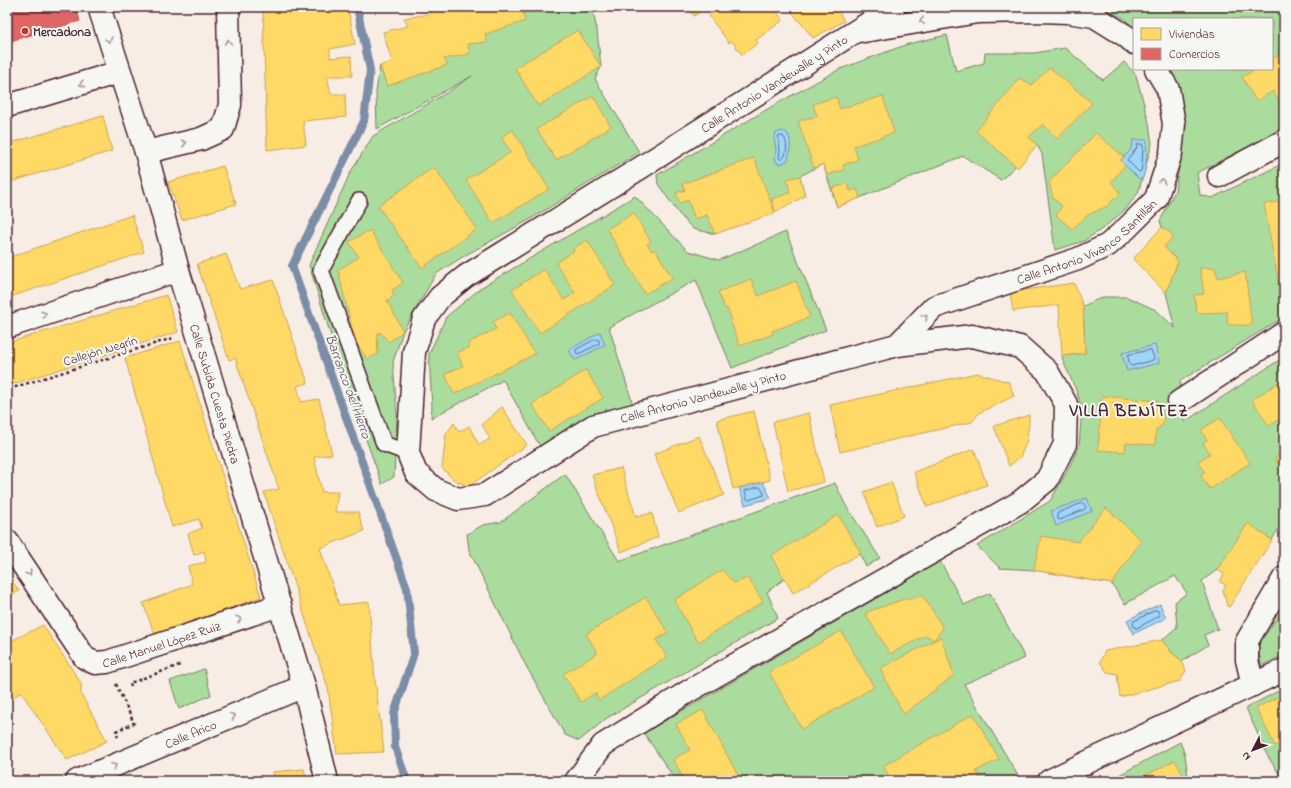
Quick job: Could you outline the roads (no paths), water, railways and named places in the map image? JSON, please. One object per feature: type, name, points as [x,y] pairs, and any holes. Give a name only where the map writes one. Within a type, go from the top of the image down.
[{"type":"street","name":"Calle Subida Cuesta Piedra","points":[[99,7],[146,152],[178,270],[304,686],[327,781]]},
{"type":"street","points":[[146,152],[201,139],[223,129],[230,105],[228,7]]},
{"type":"street","name":"Calle Antonio Vandewalle y Pinto","points":[[576,781],[603,745],[689,691],[1020,502],[1047,480],[1065,444],[1066,404],[1047,371],[1020,347],[972,336],[897,344],[593,426],[485,495],[458,499],[436,490],[416,472],[408,453],[414,352],[424,319],[440,297],[466,276],[637,170],[852,32],[894,7]]},
{"type":"street","points":[[852,32],[978,12],[1060,11],[1094,16],[1133,42]]},
{"type":"street","name":"Calle Antonio Vivanco Santillán","points":[[897,344],[934,307],[1078,259],[1108,245],[1156,199],[1171,153],[1174,124],[1168,89],[1157,70]]},
{"type":"street","points":[[7,106],[120,72]]},
{"type":"street","points":[[1219,176],[1284,141]]},
{"type":"street","points":[[7,327],[178,270]]},
{"type":"street","points":[[1179,402],[1284,333]]},
{"type":"street","name":"Calle Manuel López Ruiz","points":[[7,541],[86,658],[95,663],[107,662],[280,605]]},
{"type":"street","points":[[1253,685],[1247,660],[1247,641],[1284,578]]},
{"type":"street","points":[[1049,781],[1284,670]]},
{"type":"street","name":"Calle Arico","points":[[77,781],[304,686]]},
{"type":"lane","points":[[359,201],[322,270],[384,444],[408,453]]},
{"type":"water","points":[[782,131],[789,137],[790,148],[787,161],[780,164],[777,163],[775,159],[776,150],[774,138],[776,133]]},
{"type":"water","points":[[1133,140],[1147,140],[1146,166],[1143,178],[1139,179],[1120,160],[1129,152]]},
{"type":"water","points":[[600,332],[605,345],[575,360],[569,350]]},
{"type":"water","points":[[1155,345],[1159,363],[1127,371],[1122,353]]},
{"type":"water","points":[[763,482],[771,498],[745,505],[739,488]]},
{"type":"water","points":[[1087,498],[1092,511],[1056,526],[1051,511]]},
{"type":"water","points":[[1160,604],[1166,618],[1133,634],[1127,620]]},
{"type":"waterway","name":"Barranco del Hierro","points":[[357,7],[370,70],[364,121],[292,266],[407,588],[414,653],[394,714],[395,747],[407,781]]},
{"type":"place","name":"Mercadona","points":[[25,31]]},
{"type":"district","name":"VILLA BENÍTEZ","points":[[1129,410]]}]
